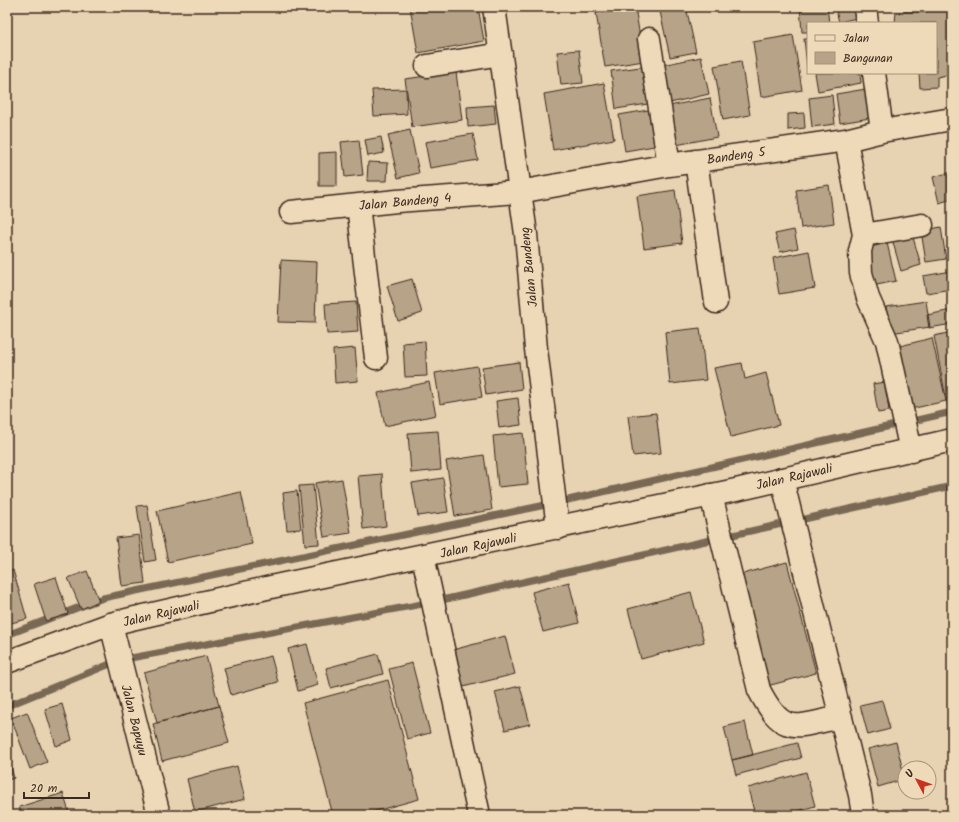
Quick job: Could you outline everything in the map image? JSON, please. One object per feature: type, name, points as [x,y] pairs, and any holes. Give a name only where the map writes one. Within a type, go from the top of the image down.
[{"type":"street","name":"Jalan Bandeng","points":[[494,7],[526,234],[536,350],[558,528]]},
{"type":"street","points":[[865,7],[867,22]]},
{"type":"street","points":[[649,39],[669,165]]},
{"type":"street","points":[[427,66],[500,54]]},
{"type":"street","points":[[874,74],[882,131]]},
{"type":"street","name":"Bandeng 5","points":[[520,192],[669,165],[846,140],[882,131],[952,119]]},
{"type":"street","points":[[846,140],[864,235],[860,251],[861,273],[868,298],[887,341],[911,451]]},
{"type":"street","points":[[696,161],[716,302]]},
{"type":"street","name":"Jalan Bandeng 4","points":[[291,212],[520,192]]},
{"type":"street","points":[[358,205],[376,358]]},
{"type":"street","points":[[864,235],[922,225]]},
{"type":"street","name":"Jalan Rajawali","points":[[7,662],[111,624],[280,585],[711,495],[911,451],[952,440]]},
{"type":"street","points":[[782,479],[860,795],[862,815]]},
{"type":"street","points":[[711,495],[759,690],[768,706],[778,720],[793,727],[841,717]]},
{"type":"street","points":[[423,556],[479,815]]},
{"type":"street","name":"Jalan Bapuyu","points":[[111,624],[159,815]]},
{"type":"building","points":[[410,7],[478,7],[484,41],[418,53]]},
{"type":"building","points":[[635,7],[644,61],[605,67],[596,13]]},
{"type":"building","points":[[659,7],[686,7],[696,52],[670,57]]},
{"type":"building","points":[[800,7],[827,7],[829,22],[807,22],[807,32],[802,32]]},
{"type":"building","points":[[835,7],[854,7],[857,18],[839,22]]},
{"type":"building","points":[[927,7],[952,7],[952,74],[937,77],[937,87],[920,88],[919,74],[937,74],[937,22],[895,22],[896,12],[927,12]]},
{"type":"building","points":[[793,35],[802,90],[761,97],[753,42]]},
{"type":"building","points":[[804,39],[807,39],[807,66]]},
{"type":"building","points":[[579,50],[583,83],[561,85],[557,52]]},
{"type":"building","points":[[701,57],[709,94],[670,103],[662,65]]},
{"type":"building","points":[[741,61],[750,115],[723,120],[714,66]]},
{"type":"building","points":[[648,66],[654,103],[616,109],[611,71]]},
{"type":"building","points":[[456,72],[462,120],[412,127],[405,79]]},
{"type":"building","points":[[815,74],[860,74],[861,83],[818,91]]},
{"type":"building","points":[[604,83],[614,139],[553,150],[544,94]]},
{"type":"building","points":[[406,89],[407,114],[374,116],[372,90]]},
{"type":"building","points":[[866,89],[870,118],[840,123],[836,94]]},
{"type":"building","points":[[832,95],[835,124],[812,127],[809,98]]},
{"type":"building","points":[[710,98],[717,137],[676,145],[669,106]]},
{"type":"building","points":[[494,105],[496,124],[468,127],[467,107]]},
{"type":"building","points":[[660,108],[666,144],[625,151],[619,115]]},
{"type":"building","points":[[804,113],[805,128],[788,130],[788,114]]},
{"type":"building","points":[[410,130],[419,173],[398,178],[388,135]]},
{"type":"building","points":[[473,134],[478,160],[430,168],[425,142]]},
{"type":"building","points":[[381,137],[384,153],[368,156],[365,140]]},
{"type":"building","points":[[359,140],[363,175],[345,177],[341,142]]},
{"type":"building","points":[[337,152],[337,186],[319,186],[319,153]]},
{"type":"building","points":[[368,162],[388,163],[387,181],[367,181]]},
{"type":"building","points":[[952,172],[952,199],[939,203],[933,177]]},
{"type":"building","points":[[829,185],[834,223],[801,228],[796,190]]},
{"type":"building","points":[[675,190],[682,243],[644,248],[637,196]]},
{"type":"building","points":[[941,227],[946,259],[926,262],[921,231]]},
{"type":"building","points":[[794,230],[798,248],[780,252],[775,234]]},
{"type":"building","points":[[912,234],[921,265],[901,271],[892,239]]},
{"type":"building","points":[[887,243],[896,281],[872,286],[863,249]]},
{"type":"building","points":[[809,251],[815,288],[779,294],[773,258]]},
{"type":"building","points":[[281,260],[317,262],[315,323],[278,322]]},
{"type":"building","points":[[952,271],[952,289],[926,293],[923,276]]},
{"type":"building","points":[[412,279],[422,313],[398,321],[387,286]]},
{"type":"building","points":[[926,301],[930,327],[890,333],[886,307]]},
{"type":"building","points":[[356,302],[358,332],[327,334],[325,304]]},
{"type":"building","points":[[952,310],[952,324],[929,328],[927,315]]},
{"type":"building","points":[[700,328],[706,380],[670,384],[665,332]]},
{"type":"building","points":[[952,332],[952,417],[950,418],[934,336]]},
{"type":"building","points":[[932,338],[946,401],[906,410],[892,348]]},
{"type":"building","points":[[425,341],[427,376],[405,377],[403,343]]},
{"type":"building","points":[[355,348],[358,381],[335,383],[333,350]]},
{"type":"building","points":[[519,362],[522,389],[486,395],[482,367]]},
{"type":"building","points":[[742,363],[745,379],[766,373],[779,425],[731,437],[714,368]]},
{"type":"building","points":[[477,366],[482,397],[440,404],[435,373]]},
{"type":"building","points":[[429,382],[436,415],[385,426],[378,393]]},
{"type":"building","points":[[885,382],[889,411],[878,413],[873,384]]},
{"type":"building","points":[[518,398],[521,425],[499,428],[496,401]]},
{"type":"building","points":[[656,413],[661,453],[633,456],[628,416]]},
{"type":"building","points":[[438,431],[441,470],[411,473],[408,433]]},
{"type":"building","points":[[523,433],[528,484],[498,487],[493,436]]},
{"type":"building","points":[[484,455],[492,510],[455,516],[446,461]]},
{"type":"building","points":[[382,474],[386,526],[363,529],[358,476]]},
{"type":"building","points":[[443,478],[448,512],[418,516],[412,483]]},
{"type":"building","points":[[342,479],[351,533],[324,537],[315,483]]},
{"type":"building","points":[[313,485],[319,544],[305,545],[299,486]]},
{"type":"building","points":[[297,491],[301,529],[287,530],[283,493]]},
{"type":"building","points":[[241,492],[252,544],[168,562],[157,511]]},
{"type":"building","points":[[147,505],[156,560],[145,562],[137,506]]},
{"type":"building","points":[[139,535],[145,583],[122,586],[116,538]]},
{"type":"building","points":[[787,562],[816,673],[767,686],[739,575]]},
{"type":"building","points":[[13,570],[27,619],[7,624],[7,572]]},
{"type":"building","points":[[87,571],[99,601],[81,609],[68,578]]},
{"type":"building","points":[[56,577],[68,614],[46,621],[34,584]]},
{"type":"building","points":[[569,582],[579,623],[543,632],[532,592]]},
{"type":"building","points":[[691,592],[704,642],[641,659],[628,609]]},
{"type":"building","points":[[505,636],[515,674],[455,689],[445,652]]},
{"type":"building","points":[[307,644],[318,685],[298,691],[288,649]]},
{"type":"building","points":[[378,654],[383,674],[331,688],[326,668]]},
{"type":"building","points":[[206,656],[219,706],[157,723],[144,673]]},
{"type":"building","points":[[271,656],[278,682],[231,695],[224,668]]},
{"type":"building","points":[[412,663],[430,733],[407,739],[389,669]]},
{"type":"building","points":[[388,680],[419,799],[361,815],[333,815],[303,703]]},
{"type":"building","points":[[520,686],[530,724],[505,730],[495,692]]},
{"type":"building","points":[[882,700],[890,729],[868,735],[860,705]]},
{"type":"building","points":[[62,704],[72,740],[56,746],[45,709]]},
{"type":"building","points":[[219,706],[229,743],[162,761],[153,724]]},
{"type":"building","points":[[27,712],[47,762],[30,769],[11,718]]},
{"type":"building","points":[[745,722],[753,755],[732,760],[724,727]]},
{"type":"building","points":[[896,742],[900,760],[897,760],[897,781],[878,787],[868,749]]},
{"type":"building","points":[[797,743],[801,758],[736,775],[732,760]]},
{"type":"building","points":[[7,754],[14,778],[7,780]]},
{"type":"building","points":[[237,766],[245,799],[195,812],[187,779]]},
{"type":"building","points":[[806,772],[815,806],[783,815],[755,815],[748,788]]},
{"type":"building","points":[[63,793],[70,815],[22,815],[19,807]]},
{"type":"waterway","points":[[7,635],[103,598],[555,503],[952,412]]},
{"type":"waterway","points":[[7,706],[120,660],[433,602],[952,486]]}]
